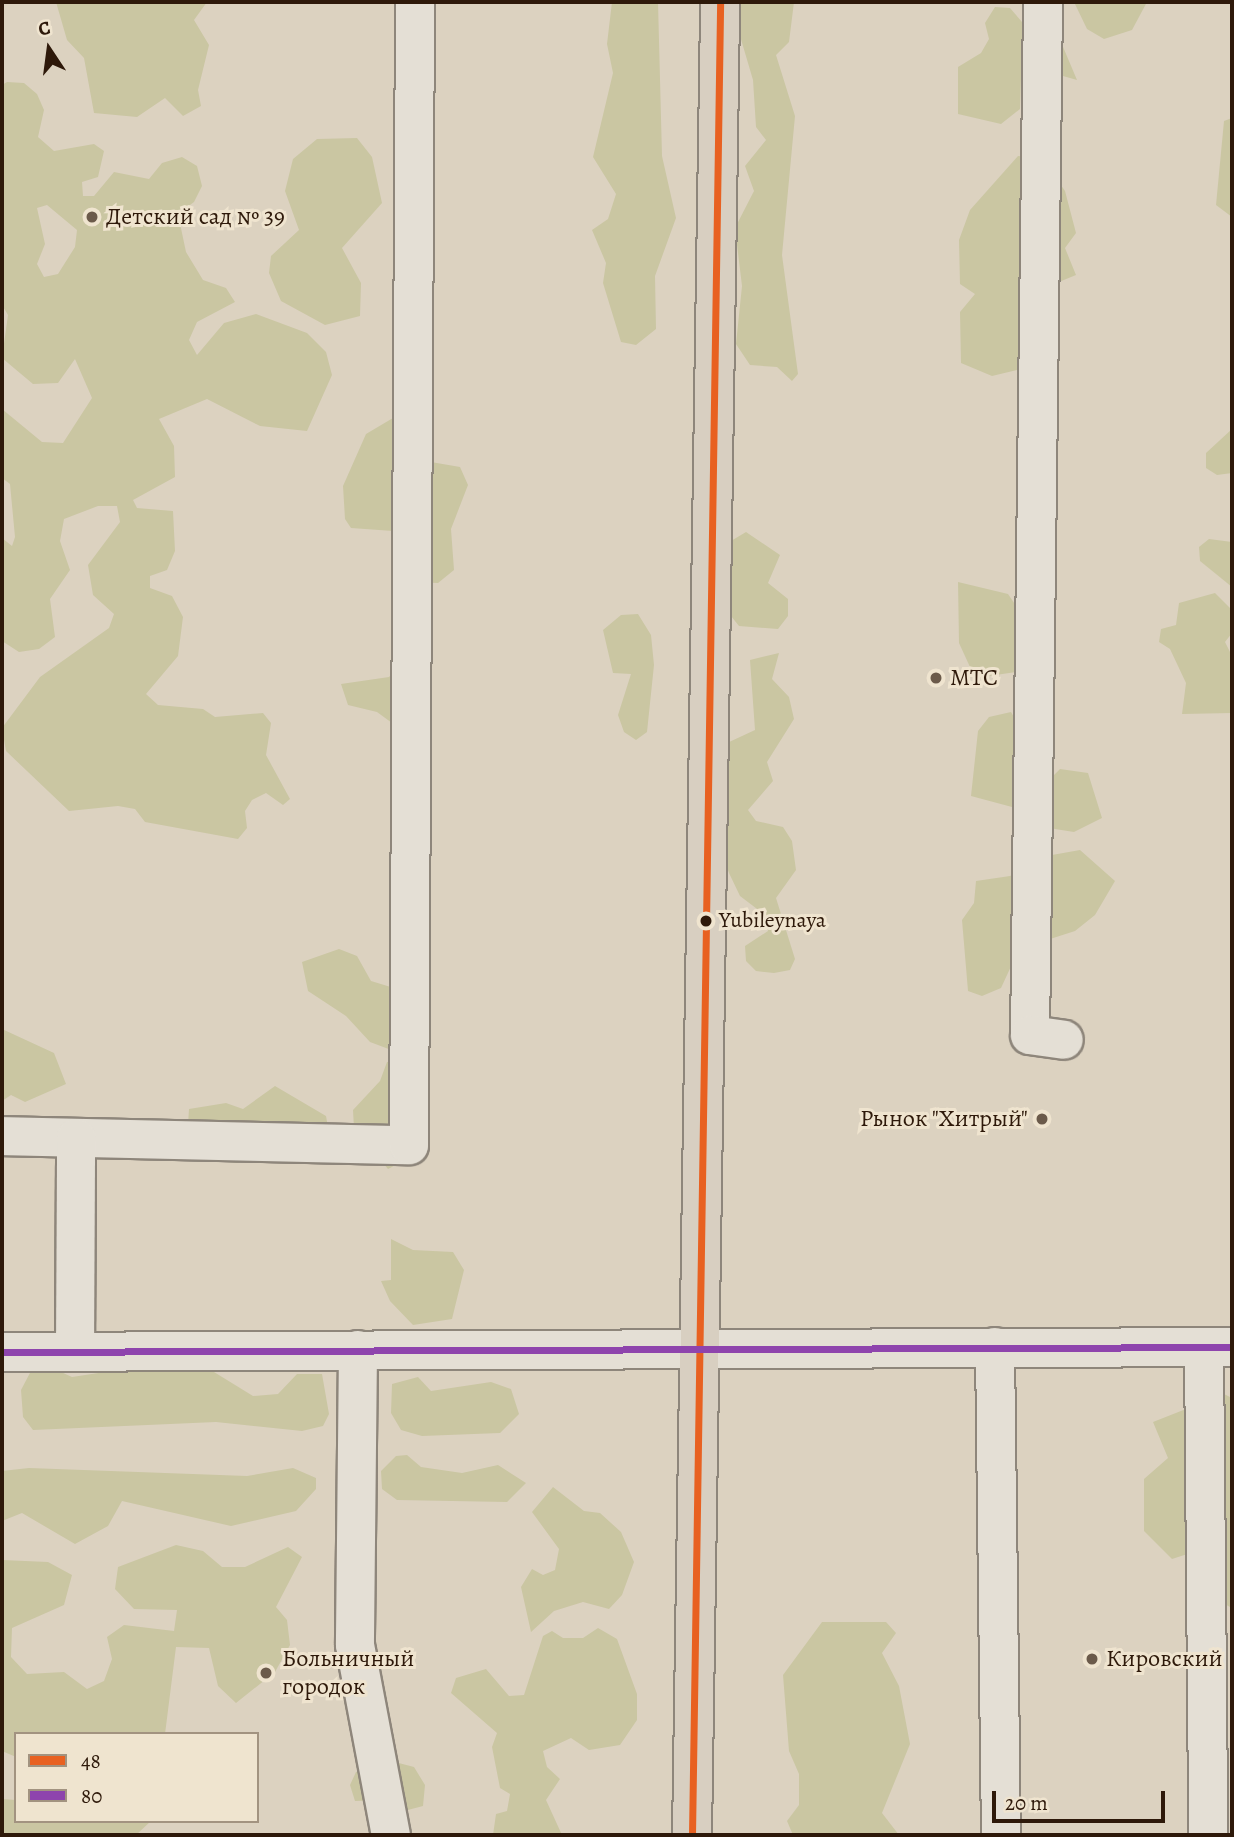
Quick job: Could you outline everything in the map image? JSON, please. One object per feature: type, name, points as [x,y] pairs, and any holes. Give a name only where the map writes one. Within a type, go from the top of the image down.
[{"type":"main road","points":[[692,1835],[720,2]]},
{"type":"street","points":[[2,1136],[409,1145],[415,2]]},
{"type":"street","points":[[1043,2],[1030,1035],[1064,1040]]},
{"type":"street","points":[[75,1351],[76,1138]]},
{"type":"street","points":[[995,1347],[1001,1835]]},
{"type":"street","points":[[2,1352],[1218,1347],[1208,1835]]},
{"type":"street","points":[[358,1350],[355,1645],[391,1835]]},
{"type":"shaded area","points":[[56,2],[207,2],[194,20],[209,45],[198,90],[201,106],[183,116],[165,98],[137,117],[94,113],[84,58],[67,40]]},
{"type":"shaded area","points":[[612,2],[658,2],[662,156],[676,218],[655,276],[656,329],[636,345],[621,342],[603,283],[606,263],[592,230],[608,219],[616,194],[593,157],[613,73],[607,44]]},
{"type":"shaded area","points":[[730,2],[794,2],[789,42],[776,55],[795,116],[782,255],[798,374],[792,381],[777,367],[750,365],[736,344],[742,286],[735,228],[754,191],[745,166],[766,140],[756,127],[753,80]]},
{"type":"shaded area","points":[[1074,2],[1147,2],[1132,30],[1104,39],[1087,29]]},
{"type":"shaded area","points":[[995,7],[1010,8],[1022,22],[1058,35],[1077,80],[1042,70],[1021,79],[1020,109],[1001,124],[958,114],[958,67],[981,53],[989,39],[985,23]]},
{"type":"shaded area","points":[[7,82],[24,83],[37,94],[44,110],[38,137],[54,151],[94,144],[104,151],[98,177],[82,182],[83,196],[94,196],[114,172],[149,179],[162,163],[182,157],[197,166],[202,186],[194,202],[178,214],[186,252],[203,280],[226,288],[235,302],[197,322],[189,340],[197,355],[224,323],[256,314],[307,333],[326,352],[332,375],[307,431],[260,426],[207,399],[159,419],[174,446],[175,477],[133,500],[137,508],[173,511],[175,551],[167,570],[150,576],[150,588],[172,596],[183,617],[178,656],[146,694],[158,705],[203,709],[215,717],[263,713],[271,723],[266,755],[290,799],[283,805],[266,793],[252,800],[245,811],[247,828],[238,839],[145,822],[135,809],[118,806],[69,811],[6,751],[2,728],[40,677],[109,628],[114,614],[93,595],[88,565],[120,522],[117,506],[98,506],[64,519],[60,541],[70,570],[50,599],[55,637],[39,649],[19,652],[2,641],[2,538],[12,546],[15,537],[10,484],[2,478],[2,409],[42,442],[63,443],[92,398],[75,359],[58,383],[33,384],[2,358],[8,315],[2,305],[2,85]],"holes":[[[47,205],[77,230],[75,247],[58,274],[44,277],[37,264],[45,244],[37,208]]]},
{"type":"shaded area","points":[[1232,118],[1232,217],[1216,205],[1224,121]]},
{"type":"shaded area","points":[[357,138],[372,157],[382,203],[342,248],[361,283],[360,316],[325,325],[281,301],[269,273],[271,256],[299,230],[285,191],[293,159],[317,139]]},
{"type":"shaded area","points":[[1018,156],[1042,158],[1065,191],[1076,233],[1065,248],[1076,275],[1054,284],[1021,369],[992,376],[961,363],[960,312],[975,294],[960,284],[959,240],[970,210]]},
{"type":"shaded area","points":[[413,417],[431,462],[460,467],[468,485],[451,529],[454,570],[438,583],[412,582],[393,531],[351,528],[345,519],[343,486],[366,434],[393,418]]},
{"type":"shaded area","points":[[1232,429],[1232,473],[1217,475],[1206,468],[1206,453]]},
{"type":"shaded area","points":[[746,532],[780,555],[768,583],[788,599],[788,616],[778,629],[739,626],[727,611],[731,541]]},
{"type":"shaded area","points":[[1209,539],[1232,542],[1232,587],[1200,561],[1199,547]]},
{"type":"shaded area","points":[[958,582],[1008,594],[1025,619],[1016,672],[982,677],[970,667],[959,643]]},
{"type":"shaded area","points":[[1215,593],[1232,610],[1232,633],[1225,642],[1232,656],[1232,713],[1182,714],[1186,683],[1170,649],[1159,642],[1161,629],[1176,625],[1179,603]]},
{"type":"shaded area","points":[[638,614],[651,635],[654,665],[647,732],[636,740],[624,732],[618,715],[631,674],[613,673],[603,630],[621,615]]},
{"type":"shaded area","points":[[779,653],[772,679],[789,697],[794,719],[767,762],[773,781],[748,810],[756,821],[783,827],[792,841],[796,870],[776,898],[795,959],[790,970],[774,973],[756,971],[746,961],[745,946],[768,931],[765,915],[740,896],[729,873],[722,853],[729,795],[710,777],[727,743],[755,730],[750,660]]},
{"type":"shaded area","points":[[399,666],[403,731],[377,712],[348,705],[341,684],[389,677]]},
{"type":"shaded area","points":[[1011,712],[1050,779],[1060,769],[1088,773],[1102,818],[1074,832],[1055,829],[1020,818],[1012,807],[971,796],[978,731],[989,717]]},
{"type":"shaded area","points":[[1080,850],[1115,881],[1095,915],[1075,931],[1019,949],[1001,988],[982,996],[968,991],[962,920],[974,903],[976,881],[1010,876],[1052,855]]},
{"type":"shaded area","points":[[339,949],[357,956],[371,981],[394,988],[394,1051],[370,1042],[346,1016],[308,991],[302,962]]},
{"type":"shaded area","points":[[2,1029],[54,1053],[66,1084],[25,1102],[11,1095],[2,1101]]},
{"type":"shaded area","points":[[409,1059],[409,1158],[388,1169],[354,1129],[353,1110],[380,1081],[387,1062]]},
{"type":"shaded area","points":[[275,1086],[326,1116],[329,1133],[281,1133],[265,1121],[256,1152],[237,1163],[201,1159],[188,1125],[189,1109],[226,1103],[243,1109]]},
{"type":"shaded area","points":[[391,1239],[413,1250],[453,1252],[464,1270],[452,1319],[413,1325],[390,1301],[381,1281],[391,1280]]},
{"type":"shaded area","points":[[158,1364],[214,1372],[253,1396],[278,1394],[297,1374],[322,1374],[329,1414],[323,1426],[302,1431],[216,1422],[33,1430],[23,1417],[21,1390],[31,1371],[50,1367],[72,1377]]},
{"type":"shaded area","points":[[418,1377],[431,1391],[491,1382],[511,1389],[519,1414],[500,1433],[422,1436],[401,1430],[391,1413],[392,1384]]},
{"type":"shaded area","points":[[1224,1394],[1232,1398],[1232,1608],[1217,1600],[1206,1548],[1172,1559],[1144,1531],[1144,1479],[1168,1458],[1153,1422]]},
{"type":"shaded area","points":[[407,1455],[421,1467],[462,1473],[498,1465],[526,1483],[507,1502],[397,1500],[382,1489],[381,1471],[396,1456]]},
{"type":"shaded area","points":[[29,1468],[247,1476],[293,1468],[316,1478],[316,1489],[296,1511],[231,1526],[122,1501],[108,1526],[75,1544],[22,1513],[2,1521],[2,1471]]},
{"type":"shaded area","points":[[553,1487],[584,1511],[600,1513],[621,1532],[634,1562],[622,1595],[609,1609],[583,1602],[554,1611],[531,1632],[521,1587],[532,1569],[543,1575],[555,1570],[559,1549],[532,1512]]},
{"type":"shaded area","points":[[176,1545],[203,1551],[222,1567],[245,1567],[288,1547],[302,1557],[276,1607],[287,1620],[290,1645],[275,1672],[236,1703],[218,1686],[209,1648],[176,1647],[165,1732],[14,1732],[14,1756],[2,1751],[2,1560],[48,1562],[72,1575],[64,1605],[12,1628],[11,1657],[27,1674],[64,1672],[87,1689],[104,1681],[112,1659],[107,1637],[124,1625],[174,1631],[177,1610],[134,1609],[115,1589],[118,1567]]},
{"type":"shaded area","points":[[822,1622],[886,1622],[896,1633],[882,1653],[899,1686],[910,1744],[882,1813],[899,1835],[793,1835],[787,1821],[799,1805],[799,1774],[789,1751],[783,1675]]},
{"type":"shaded area","points":[[598,1628],[617,1639],[637,1694],[637,1720],[620,1745],[589,1750],[571,1738],[543,1751],[547,1767],[560,1779],[546,1800],[562,1835],[493,1835],[496,1814],[507,1811],[510,1794],[500,1788],[492,1747],[497,1733],[451,1693],[456,1678],[486,1669],[509,1696],[524,1695],[543,1636],[552,1631],[563,1638],[583,1638]]},
{"type":"shaded area","points":[[391,1761],[414,1767],[425,1785],[423,1806],[404,1811],[385,1800],[355,1801],[350,1785],[356,1772]]},
{"type":"shaded area","points":[[2,1799],[14,1800],[14,1823],[149,1823],[136,1835],[2,1835]]},
{"type":"transit line","name":"48","points":[[692,1835],[720,2]]},
{"type":"transit line","name":"80","points":[[2,1352],[1232,1347]]},
{"type":"place","name":"Детский сад № 39","points":[[92,217]]},
{"type":"place","name":"МТС","points":[[936,678]]},
{"type":"place","name":"Yubileynaya","points":[[706,921]]},
{"type":"place","name":"Рынок \"Хитрый\"","points":[[1042,1119]]},
{"type":"place","name":"Кировский","points":[[1092,1659]]},
{"type":"place","name":"Больничный городок","points":[[266,1673]]}]
